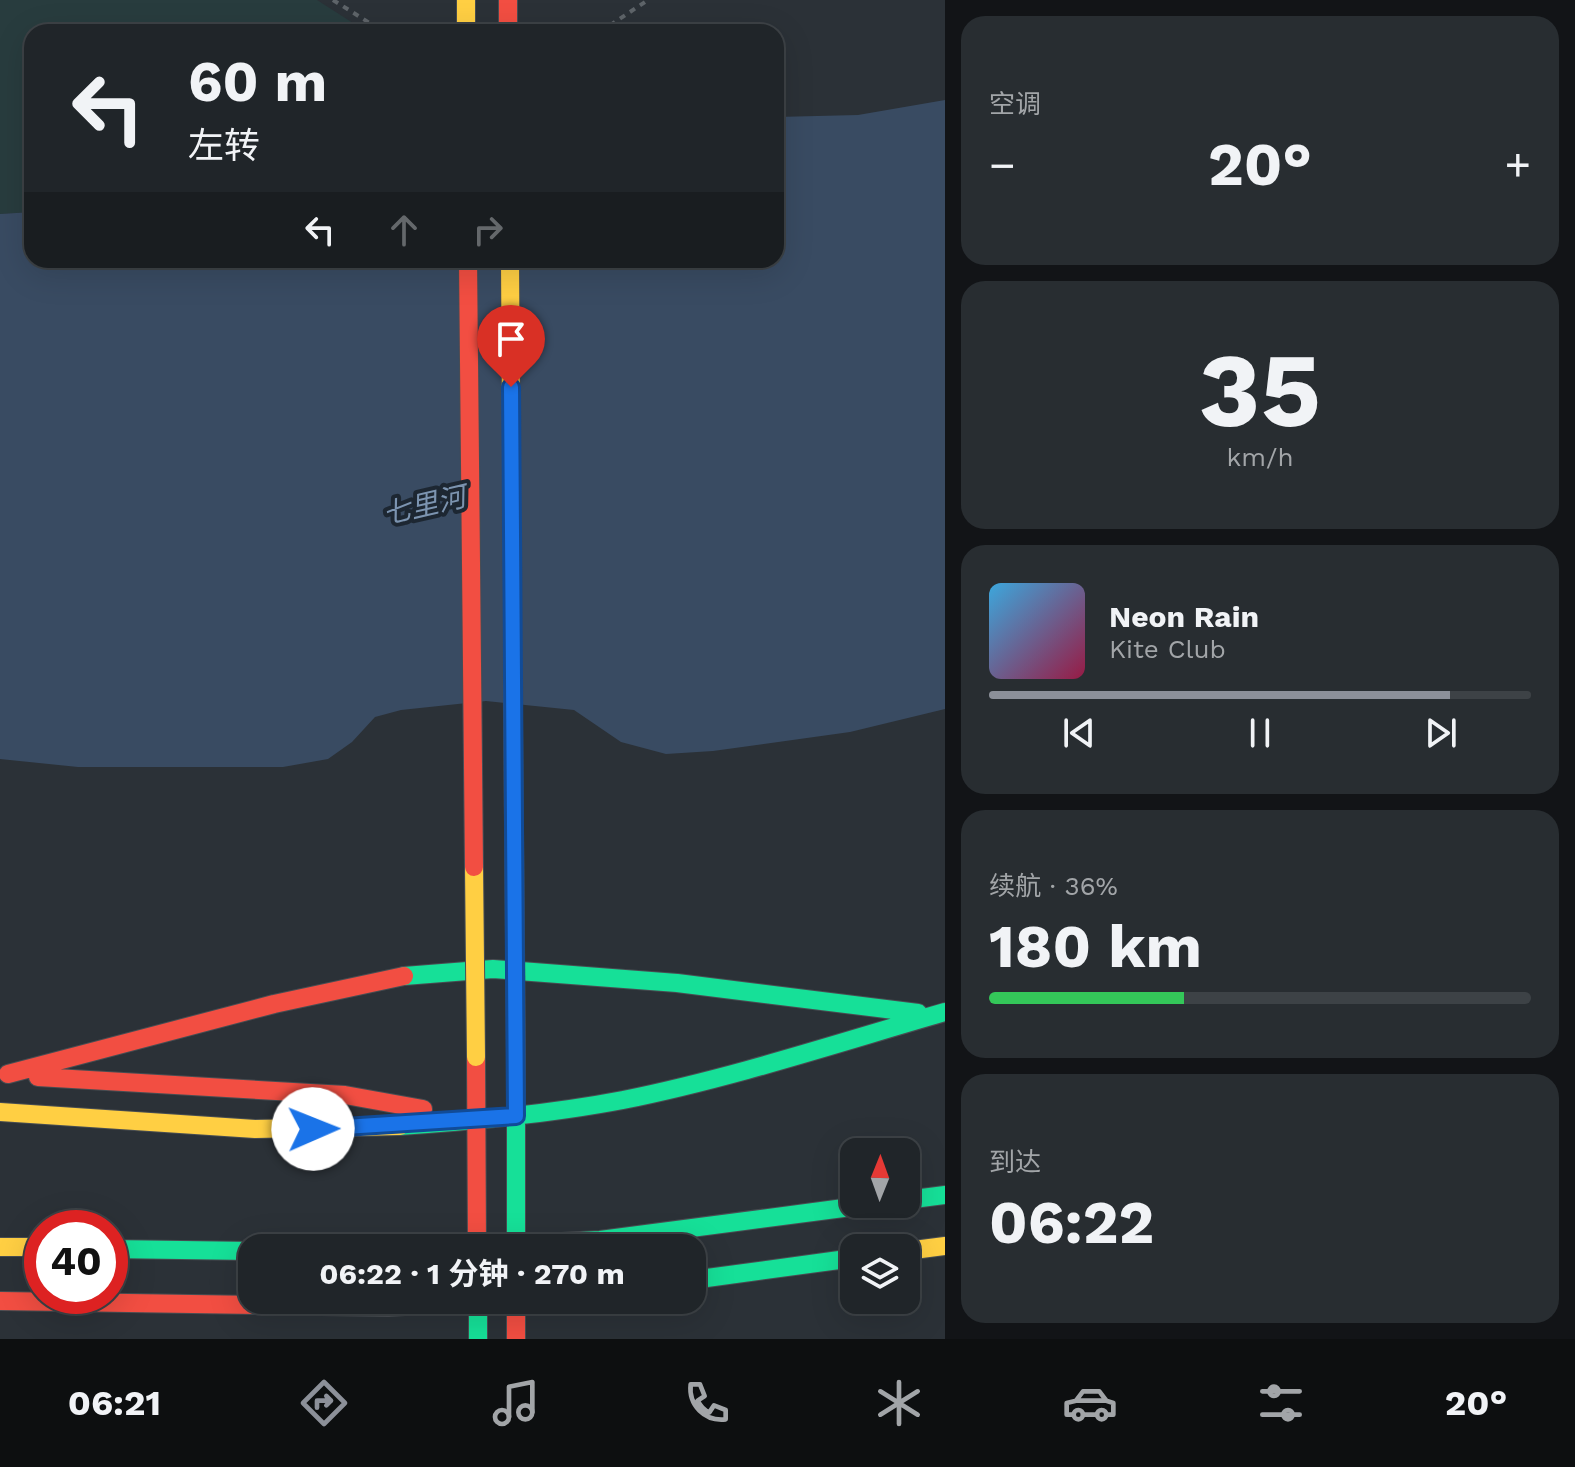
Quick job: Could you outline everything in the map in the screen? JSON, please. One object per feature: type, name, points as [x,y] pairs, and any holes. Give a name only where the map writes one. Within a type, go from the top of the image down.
[{"type":"street","points":[[466,0],[466,24]]},
{"type":"street","points":[[508,0],[508,24]]},
{"type":"street","points":[[468,268],[477,1234]]},
{"type":"street","points":[[510,268],[516,1234]]},
{"type":"street","points":[[4,1074],[274,1004],[387,978],[439,972],[493,969],[677,983],[940,1014]]},
{"type":"street","points":[[0,1112],[210,1126],[339,1129],[516,1116],[579,1107],[694,1082],[940,1014]]},
{"type":"street","points":[[4,1074],[345,1095],[477,1119]]},
{"type":"street","points":[[920,1198],[945,1195]]},
{"type":"street","points":[[646,1234],[840,1208]]},
{"type":"street","points":[[920,1249],[945,1246]]},
{"type":"street","points":[[0,1247],[24,1247]]},
{"type":"street","points":[[128,1249],[238,1251]]},
{"type":"street","points":[[706,1278],[840,1260]]},
{"type":"street","points":[[0,1301],[238,1305]]},
{"type":"street","points":[[478,1314],[478,1339]]},
{"type":"street","points":[[516,1314],[516,1339]]},
{"type":"path","points":[[333,0],[371,24]]},
{"type":"path","points":[[612,24],[648,0]]},
{"type":"green space","points":[[0,0],[317,0],[354,24],[24,24],[24,212],[0,214]]},
{"type":"water","name":"七里河","points":[[945,100],[945,709],[850,732],[713,751],[666,754],[621,742],[574,710],[486,701],[401,710],[375,717],[352,742],[328,759],[283,767],[78,767],[0,759],[0,214],[24,212],[24,268],[784,268],[784,117],[858,115]]},
{"type":"traffic: fast","points":[[513,719],[516,1055]]},
{"type":"traffic: fast","points":[[404,976],[493,969],[677,983],[918,1013]]},
{"type":"traffic: fast","points":[[400,1126],[512,1116],[623,1100],[745,1071],[945,1012]]},
{"type":"traffic: fast","points":[[516,1055],[516,1234]]},
{"type":"traffic: fast","points":[[920,1198],[945,1195]]},
{"type":"traffic: fast","points":[[646,1234],[840,1208]]},
{"type":"traffic: fast","points":[[128,1249],[238,1251]]},
{"type":"traffic: fast","points":[[706,1278],[840,1260]]},
{"type":"traffic: fast","points":[[478,1314],[478,1339]]},
{"type":"traffic: slow","points":[[466,0],[466,24]]},
{"type":"traffic: slow","points":[[510,268],[513,719]]},
{"type":"traffic: slow","points":[[474,867],[476,1057]]},
{"type":"traffic: slow","points":[[0,1112],[255,1129],[400,1126]]},
{"type":"traffic: slow","points":[[920,1249],[945,1246]]},
{"type":"traffic: slow","points":[[0,1247],[24,1247]]},
{"type":"traffic: jam","points":[[508,0],[508,24]]},
{"type":"traffic: jam","points":[[468,268],[474,867]]},
{"type":"traffic: jam","points":[[8,1074],[274,1004],[404,976]]},
{"type":"traffic: jam","points":[[476,1057],[477,1234]]},
{"type":"traffic: jam","points":[[38,1077],[345,1095],[423,1109]]},
{"type":"traffic: jam","points":[[0,1301],[238,1305]]},
{"type":"traffic: jam","points":[[516,1314],[516,1339]]},
{"type":"route","points":[[313,1129],[516,1116],[511,387]]}]
